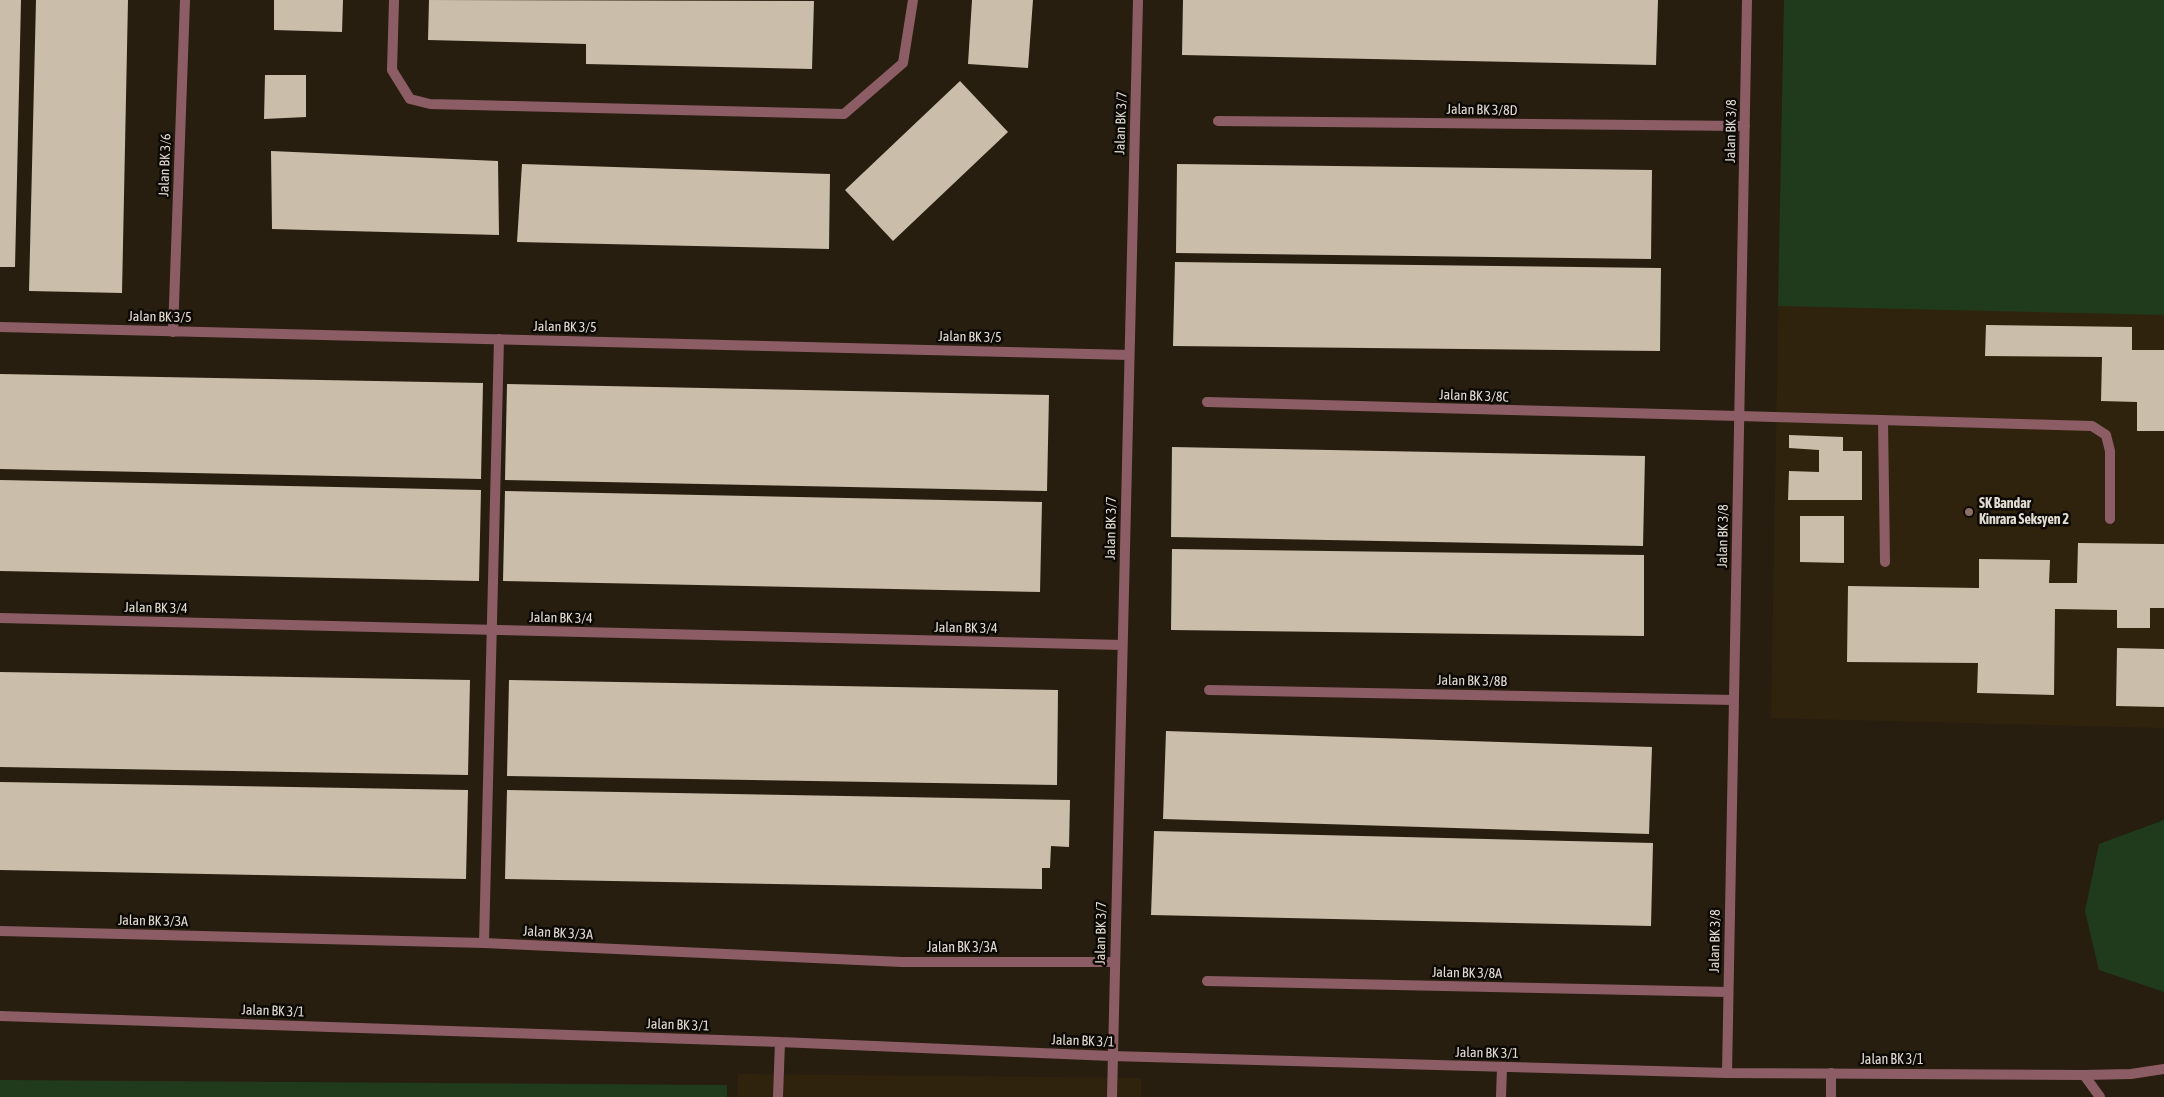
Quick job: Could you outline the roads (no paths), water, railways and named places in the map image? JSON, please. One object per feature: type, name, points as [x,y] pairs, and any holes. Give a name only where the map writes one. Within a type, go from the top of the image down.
[{"type":"street","name":"Jalan BK 3/6","points":[[173,332],[185,0]]},
{"type":"street","points":[[394,0],[392,70],[410,99],[430,104],[844,114],[903,63],[913,0]]},
{"type":"street","name":"Jalan BK 3/7","points":[[1112,1097],[1111,1056],[1138,0]]},
{"type":"street","name":"Jalan BK 3/8","points":[[1727,1073],[1747,0]]},
{"type":"street","name":"Jalan BK 3/8D","points":[[1218,121],[1745,126]]},
{"type":"street","name":"Jalan BK 3/5","points":[[0,327],[1129,355]]},
{"type":"street","points":[[484,943],[499,339]]},
{"type":"street","name":"Jalan BK 3/8C","points":[[1207,402],[2092,426],[2106,435],[2110,452],[2110,519]]},
{"type":"street","points":[[1883,420],[1885,562]]},
{"type":"street","name":"Jalan BK 3/4","points":[[0,618],[1122,645]]},
{"type":"street","name":"Jalan BK 3/8B","points":[[1209,690],[1734,700]]},
{"type":"street","name":"Jalan BK 3/3A","points":[[0,931],[484,943],[902,962],[1114,962]]},
{"type":"street","name":"Jalan BK 3/8A","points":[[1206,982],[1728,992]]},
{"type":"street","name":"Jalan BK 3/1","points":[[0,1016],[780,1042],[1111,1056],[1727,1073],[2084,1075],[2131,1074],[2164,1069]]},
{"type":"street","points":[[778,1097],[780,1042]]},
{"type":"street","points":[[1501,1097],[1502,1067]]},
{"type":"street","points":[[1831,1074],[1831,1097]]},
{"type":"street","points":[[2084,1075],[2100,1097]]},
{"type":"place","name":"SK Bandar Kinrara Seksyen 2","points":[[1969,512]]}]
